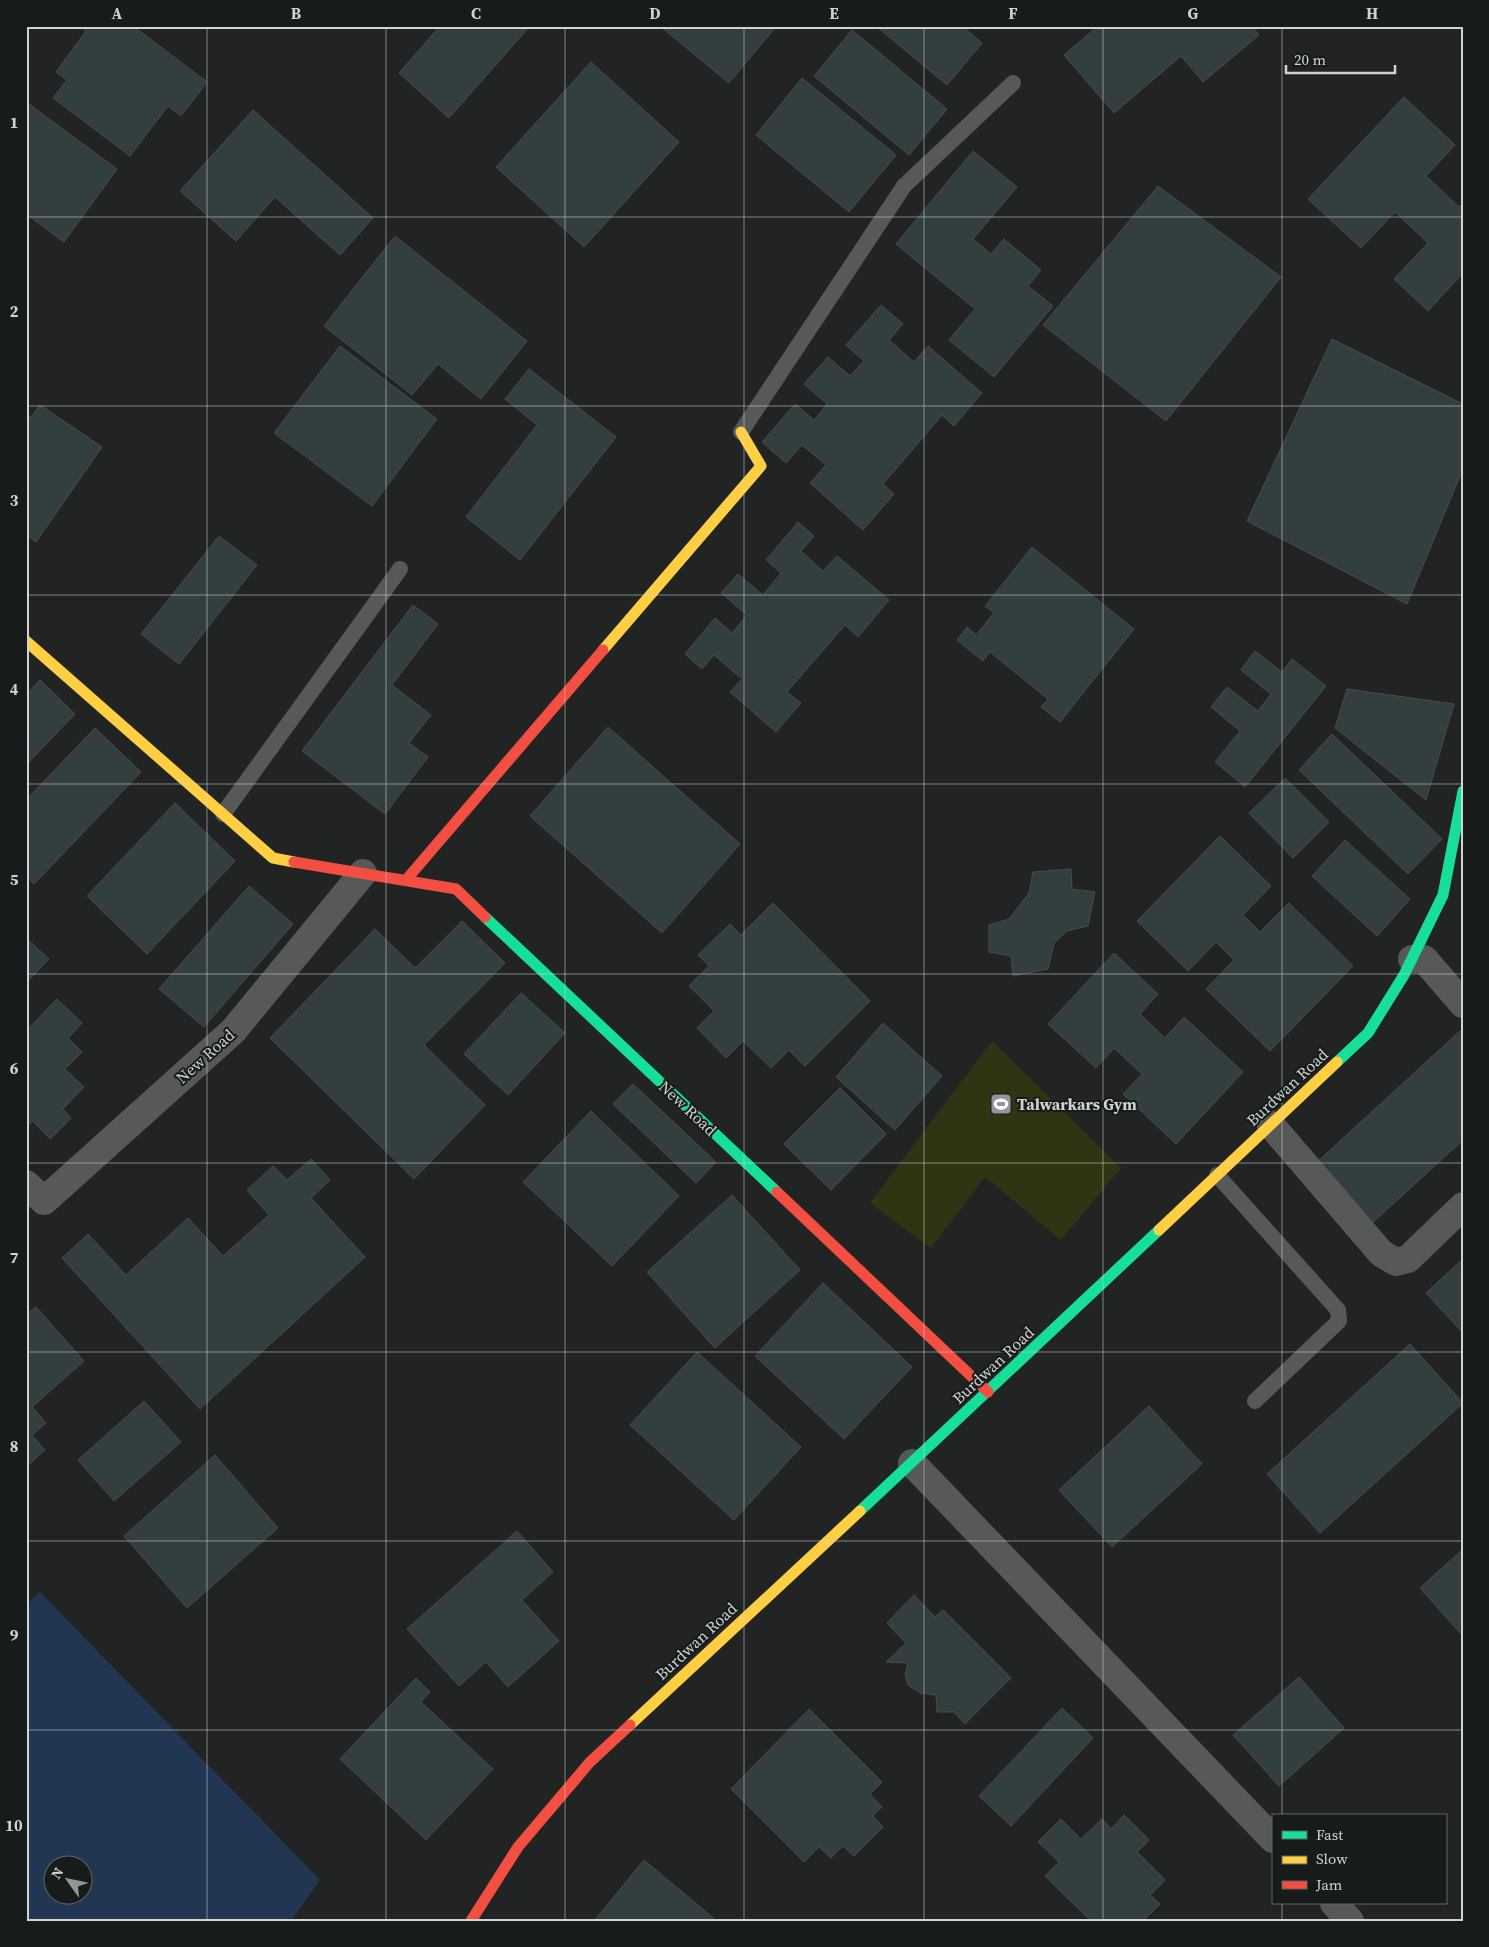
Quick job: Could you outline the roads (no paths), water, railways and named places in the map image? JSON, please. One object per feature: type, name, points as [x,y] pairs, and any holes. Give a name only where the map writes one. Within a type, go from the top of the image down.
[{"type":"main road","points":[[406,880],[761,466],[741,432]]},
{"type":"main road","name":"New Road","points":[[26,641],[273,858],[456,889],[988,1392]]},
{"type":"main road","name":"Burdwan Road","points":[[471,1921],[518,1847],[590,1762],[988,1392],[1368,1033],[1412,959],[1443,894],[1463,791]]},
{"type":"street","name":"New Road","points":[[32,1200],[233,1031],[363,873]]},
{"type":"street","points":[[1412,959],[1424,959],[1463,1004]]},
{"type":"street","points":[[1271,1125],[1382,1253],[1396,1262],[1408,1259],[1463,1206]]},
{"type":"street","points":[[912,1463],[1272,1838]]},
{"type":"street","points":[[1335,1904],[1350,1921]]},
{"type":"lane","points":[[741,432],[904,186],[1013,84]]},
{"type":"lane","points":[[223,814],[400,569]]},
{"type":"lane","points":[[1217,1176],[1338,1310],[1339,1321],[1255,1401]]},
{"type":"water","points":[[40,1592],[320,1880],[291,1921],[26,1921],[26,1605]]},
{"type":"place","name":"Talwarkars Gym","points":[[1001,1104]]}]
